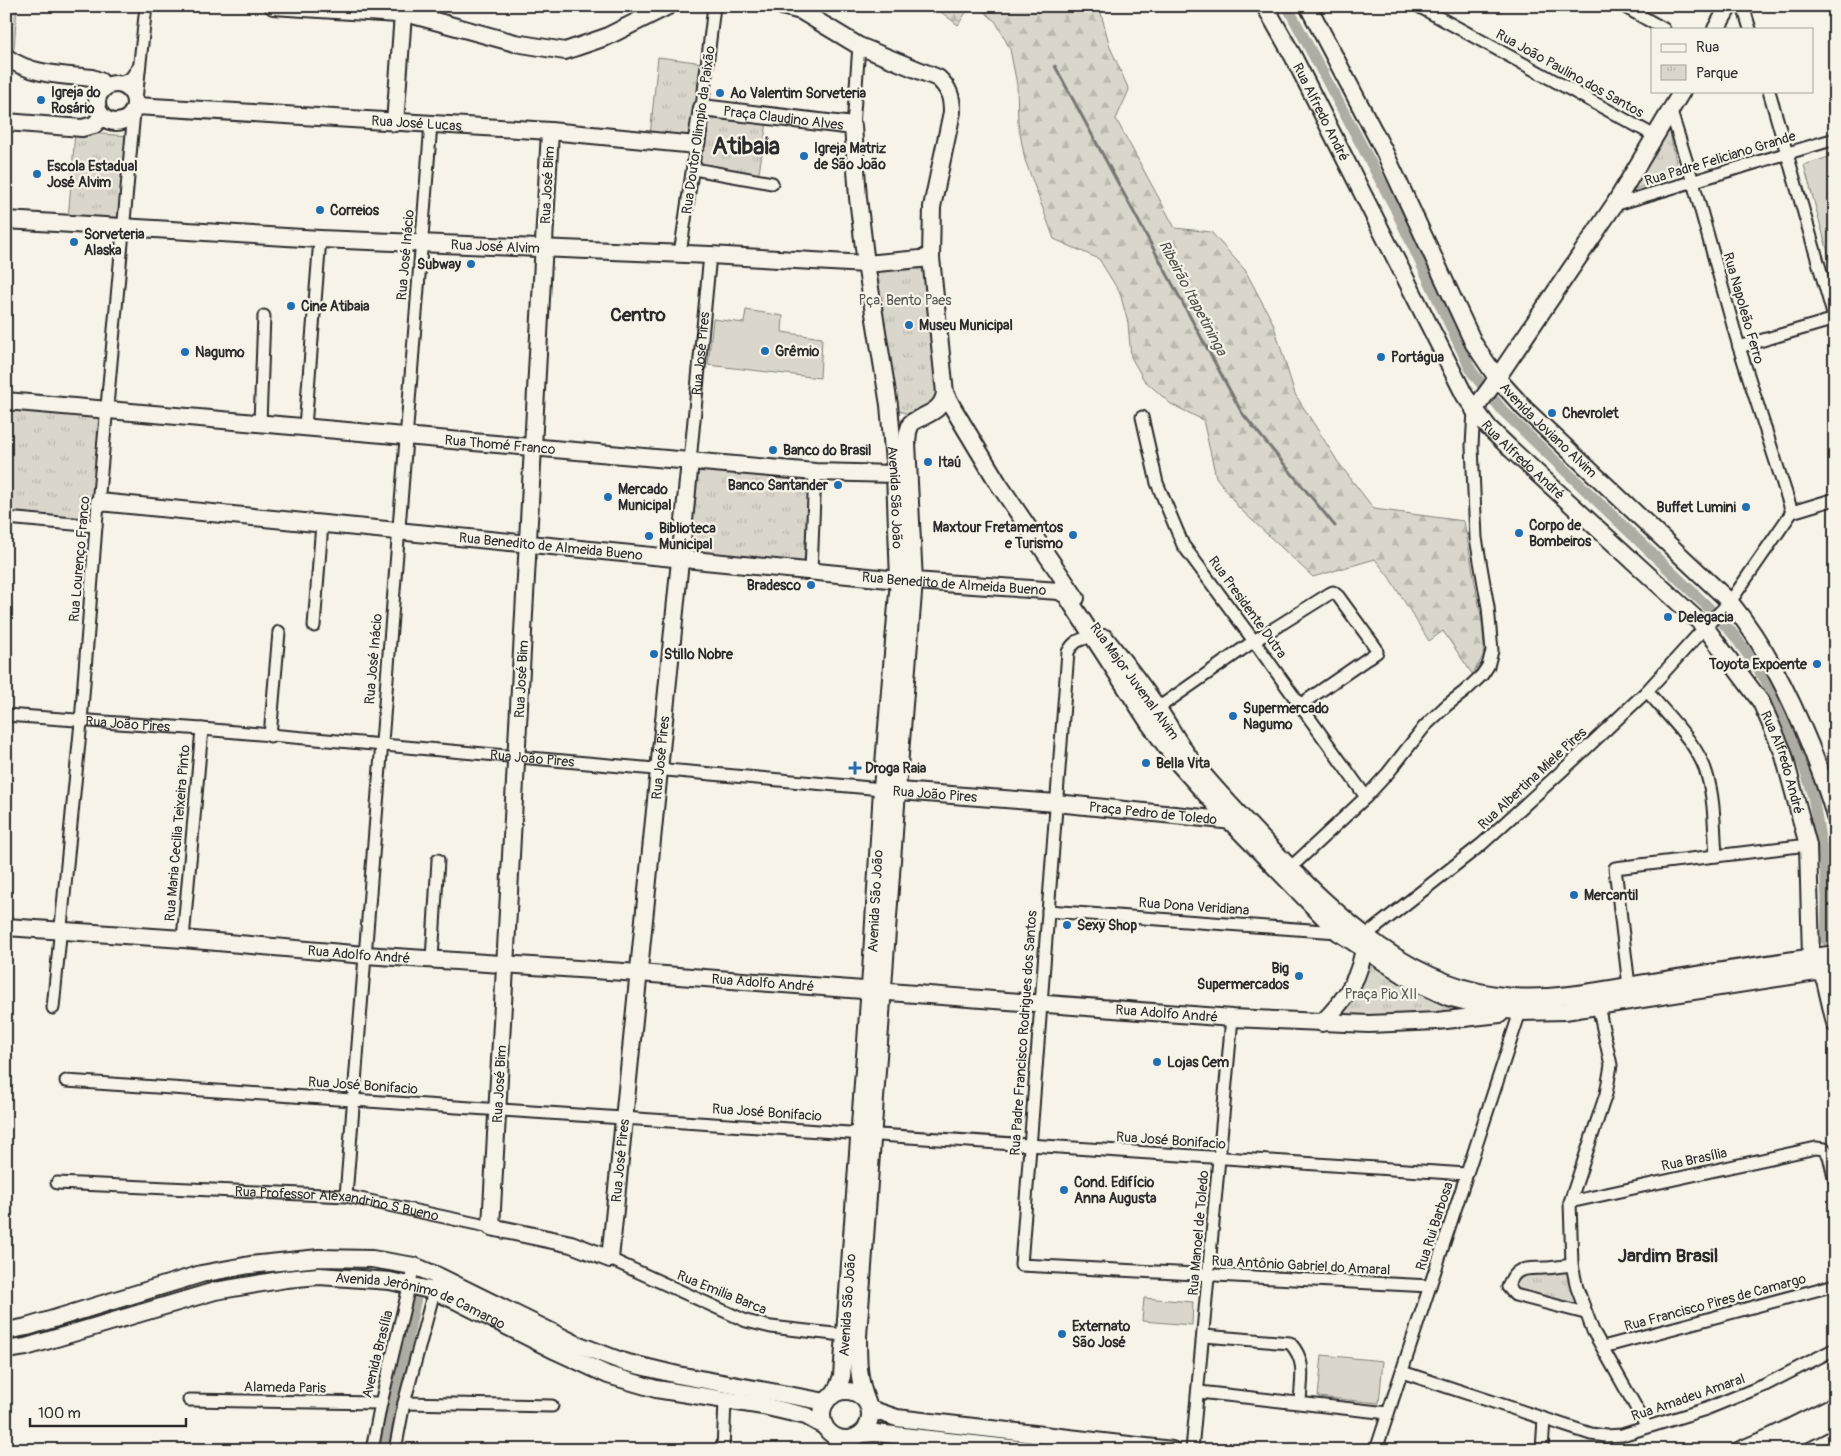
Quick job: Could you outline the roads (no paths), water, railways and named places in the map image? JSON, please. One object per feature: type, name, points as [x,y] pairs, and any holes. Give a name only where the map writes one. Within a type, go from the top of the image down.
[{"type":"main road","points":[[273,6],[416,12],[515,43],[565,51],[606,37],[668,6]]},
{"type":"main road","name":"Rua Major Juvenal Alvim","points":[[782,6],[801,11],[859,46],[938,78],[945,84],[952,100],[952,112],[932,207],[932,258],[946,393],[952,408],[998,483],[1057,571],[1149,723],[1179,764],[1229,820],[1287,873],[1349,925],[1364,943]]},
{"type":"main road","name":"Rua Alfredo André","points":[[1265,6],[1368,201],[1444,357],[1490,428],[1513,451],[1707,625],[1760,702],[1784,752],[1808,845],[1824,980],[1835,1023]]},
{"type":"main road","name":"Avenida Joviano Alvim","points":[[1308,6],[1384,151],[1474,344],[1494,382],[1512,394],[1726,606],[1747,623],[1782,682],[1819,767],[1832,803],[1835,818]]},
{"type":"main road","points":[[1717,28],[1729,6]]},
{"type":"main road","points":[[395,123],[416,12]]},
{"type":"main road","points":[[6,57],[17,65],[35,71],[92,78],[111,86],[130,89],[135,106],[131,117],[120,123],[108,121],[102,117],[97,105],[100,92],[111,86]]},
{"type":"main road","points":[[1476,406],[1614,205],[1681,92]]},
{"type":"main road","name":"Rua José Lucas","points":[[135,106],[550,131],[696,145]]},
{"type":"main road","name":"Praça Claudino Alves","points":[[702,108],[853,126],[858,198],[866,264]]},
{"type":"main road","name":"Rua Doutor Olimpio da Paixão","points":[[696,145],[702,108]]},
{"type":"main road","points":[[6,122],[82,128],[94,125],[102,117]]},
{"type":"main road","name":"Rua José Bim","points":[[491,1227],[550,131]]},
{"type":"main road","name":"Rua José Alvim","points":[[6,220],[320,239],[866,264],[932,258]]},
{"type":"main road","name":"Avenida São João","points":[[866,264],[889,404],[894,474],[907,580]]},
{"type":"main road","points":[[1483,358],[1493,362],[1508,362]]},
{"type":"main road","points":[[1508,362],[1508,383],[1512,394]]},
{"type":"main road","points":[[889,404],[898,411],[918,419],[934,412],[941,405],[946,393]]},
{"type":"main road","name":"Rua Thomé Franco","points":[[6,401],[815,472],[894,474]]},
{"type":"main road","name":"Avenida São João","points":[[829,1399],[838,1387],[842,1376],[851,1336],[889,790],[907,580],[907,444],[911,423],[918,419]]},
{"type":"main road","name":"Rua José Pires","points":[[610,1259],[690,461]]},
{"type":"main road","name":"Rua Benedito de Almeida Bueno","points":[[99,502],[811,571],[1063,593]]},
{"type":"main road","points":[[1041,590],[1049,588],[1054,584],[1057,571]]},
{"type":"main road","name":"Rua Major Juvenal Alvim","points":[[1063,593],[1158,708],[1191,760],[1248,824],[1287,873],[1338,932],[1364,943]]},
{"type":"main road","name":"Rua João Pires","points":[[889,790],[1056,803]]},
{"type":"main road","name":"Praça Pedro de Toledo","points":[[1056,803],[1229,820],[1248,824]]},
{"type":"main road","name":"Rua Adolfo André","points":[[6,927],[1232,1018],[1369,1024],[1437,1021],[1520,1012]]},
{"type":"main road","points":[[1364,943],[1421,972],[1453,985],[1512,997],[1544,998],[1629,986],[1822,966]]},
{"type":"main road","points":[[1364,943],[1413,981],[1448,997],[1479,1005],[1520,1012],[1564,1011],[1598,1006],[1822,966],[1835,954]]},
{"type":"main road","points":[[1322,1023],[1340,1004],[1352,986],[1360,967],[1364,943]]},
{"type":"main road","name":"Rua Professor Alexandrino S Bueno","points":[[491,1227],[571,1244],[610,1259]]},
{"type":"main road","name":"Avenida Jerônimo de Camargo","points":[[6,1331],[26,1327],[200,1274],[250,1265],[319,1258],[363,1259],[414,1266],[458,1301],[586,1366],[608,1375],[656,1389],[763,1406],[806,1416],[827,1429]]},
{"type":"main road","name":"Avenida Jerônimo de Camargo","points":[[6,1350],[26,1347],[215,1291],[286,1279],[332,1276],[410,1284],[436,1284],[574,1343],[624,1362],[678,1376],[829,1399]]},
{"type":"main road","name":"Avenida São João","points":[[851,1336],[860,1385],[868,1406]]},
{"type":"main road","points":[[838,1450],[836,1442],[822,1418],[823,1410],[829,1399],[839,1392],[847,1391],[862,1396],[868,1406],[870,1423],[857,1440]]},
{"type":"main road","points":[[1740,1450],[1772,1437],[1835,1405]]},
{"type":"main road","points":[[868,1406],[897,1418],[1172,1450]]},
{"type":"main road","points":[[1772,1450],[1835,1418]]},
{"type":"main road","points":[[827,1429],[844,1440],[857,1440],[876,1433],[1026,1450]]},
{"type":"street","name":"Rua Lourenço Franco","points":[[53,1008],[81,722],[96,526],[146,6]]},
{"type":"street","name":"Rua Doutor Olimpio da Paixão","points":[[702,108],[714,6]]},
{"type":"street","name":"Rua João Paulino dos Santos","points":[[1418,6],[1655,136]]},
{"type":"street","points":[[1623,6],[1662,28]]},
{"type":"street","points":[[1743,6],[1750,28]]},
{"type":"street","points":[[853,126],[859,46]]},
{"type":"street","points":[[111,86],[131,78],[139,64]]},
{"type":"street","points":[[1739,347],[1835,319],[1769,92]]},
{"type":"street","name":"Rua Napoleão Ferro","points":[[1671,112],[1693,182],[1739,347],[1792,512]]},
{"type":"street","name":"Rua José Inácio","points":[[346,1196],[430,124]]},
{"type":"street","name":"Rua Padre Feliciano Grande","points":[[1614,205],[1835,139]]},
{"type":"street","name":"Rua Doutor Olimpio da Paixão","points":[[680,254],[696,145]]},
{"type":"street","points":[[694,168],[772,183]]},
{"type":"street","points":[[305,427],[320,239]]},
{"type":"street","name":"Rua José Pires","points":[[690,461],[710,256]]},
{"type":"street","points":[[260,423],[264,316]]},
{"type":"street","points":[[1287,873],[1366,797],[1388,773],[1425,726],[1482,675],[1488,666],[1492,651],[1488,607],[1476,538],[1472,446],[1476,406]]},
{"type":"street","name":"Rua Presidente Dutra","points":[[1142,417],[1157,483],[1183,545],[1366,797]]},
{"type":"street","points":[[811,571],[815,472]]},
{"type":"street","points":[[1792,512],[1835,499]]},
{"type":"street","name":"Rua Albertina Miele Pires","points":[[1364,943],[1482,844],[1647,691],[1726,606],[1792,512]]},
{"type":"street","points":[[6,518],[96,526]]},
{"type":"street","points":[[314,626],[322,524]]},
{"type":"street","points":[[1149,723],[1158,708],[1254,641],[1333,592],[1338,596],[1377,652],[1300,705]]},
{"type":"street","points":[[270,736],[279,632]]},
{"type":"street","name":"Rua Padre Francisco Rodrigues dos Santos","points":[[1021,1265],[1068,652],[1072,644],[1097,635]]},
{"type":"street","points":[[1647,691],[1697,752],[1707,774],[1711,796],[1716,856]]},
{"type":"street","name":"Rua João Pires","points":[[6,715],[81,722],[202,729],[889,790]]},
{"type":"street","name":"Rua Maria Cecilia Teixeira Pinto","points":[[183,939],[202,729]]},
{"type":"street","points":[[1629,986],[1615,868],[1808,845]]},
{"type":"street","points":[[432,959],[438,860]]},
{"type":"street","name":"Rua Dona Veridiana","points":[[1048,911],[1338,932]]},
{"type":"street","points":[[1598,1006],[1611,1065],[1606,1094],[1570,1202],[1572,1265],[1585,1313],[1647,1428]]},
{"type":"street","name":"Rua Rui Barbosa","points":[[1376,1450],[1520,1012]]},
{"type":"street","name":"Rua Manoel de Toledo","points":[[1192,1450],[1199,1392],[1232,1018]]},
{"type":"street","name":"Rua José Bonifacio","points":[[66,1081],[1466,1174]]},
{"type":"street","name":"Rua Brasília","points":[[1570,1202],[1816,1148],[1825,1149],[1830,1156],[1835,1181]]},
{"type":"street","name":"Rua Professor Alexandrino S Bueno","points":[[57,1183],[346,1196],[491,1227]]},
{"type":"street","name":"Rua Emilia Barca","points":[[610,1259],[746,1321],[771,1327],[851,1336]]},
{"type":"street","name":"Rua Antônio Gabriel do Amaral","points":[[1021,1265],[1430,1286]]},
{"type":"street","points":[[1572,1265],[1526,1268],[1516,1272],[1508,1287],[1515,1295],[1585,1313]]},
{"type":"street","name":"Avenida Brasília","points":[[372,1450],[380,1404],[414,1266]]},
{"type":"street","points":[[395,1450],[404,1403],[436,1284]]},
{"type":"street","name":"Rua Francisco Pires de Camargo","points":[[1603,1347],[1835,1285]]},
{"type":"street","points":[[1204,1336],[1290,1343],[1298,1351],[1301,1362],[1300,1402]]},
{"type":"street","name":"Rua Amadeu Amaral","points":[[1402,1372],[1591,1434],[1606,1436],[1622,1435],[1706,1409],[1765,1385],[1835,1349]]},
{"type":"street","points":[[1199,1392],[1388,1413]]},
{"type":"street","name":"Alameda Paris","points":[[189,1400],[380,1404]]},
{"type":"street","points":[[722,1450],[725,1401]]},
{"type":"street","points":[[404,1403],[552,1406]]},
{"type":"street","points":[[1542,1450],[1544,1419]]},
{"type":"waterway","points":[[1287,6],[1394,206],[1472,372],[1503,411],[1708,607],[1734,635],[1765,679],[1790,729],[1812,790],[1825,868],[1827,898],[1826,940]]},
{"type":"waterway","name":"Ribeirão Itapetininga","points":[[1055,66],[1242,413],[1335,526]]},
{"type":"waterway","points":[[384,1450],[416,1298]]},
{"type":"place","name":"Ao Valentim Sorveteria","points":[[720,93]]},
{"type":"place","name":"Igreja do Rosário","points":[[41,100]]},
{"type":"place","name":"Igreja Matriz de São João","points":[[804,156]]},
{"type":"place","name":"Escola Estadual José Alvim","points":[[37,174]]},
{"type":"place","name":"Correios","points":[[320,210]]},
{"type":"place","name":"Sorveteria Alaska","points":[[74,242]]},
{"type":"place","name":"Subway","points":[[471,264]]},
{"type":"place","name":"Cine Atibaia","points":[[291,306]]},
{"type":"place","name":"Museu Municipal","points":[[909,325]]},
{"type":"place","name":"Grêmio","points":[[765,351]]},
{"type":"place","name":"Nagumo","points":[[185,352]]},
{"type":"place","name":"Portágua","points":[[1381,357]]},
{"type":"place","name":"Chevrolet","points":[[1552,413]]},
{"type":"place","name":"Banco do Brasil","points":[[773,450]]},
{"type":"place","name":"Itaú","points":[[928,462]]},
{"type":"place","name":"Banco Santander","points":[[838,485]]},
{"type":"place","name":"Mercado Municipal","points":[[608,497]]},
{"type":"place","name":"Buffet Lumini","points":[[1746,507]]},
{"type":"place","name":"Corpo de Bombeiros","points":[[1519,533]]},
{"type":"place","name":"Maxtour Fretamentos e Turismo","points":[[1073,535]]},
{"type":"place","name":"Biblioteca Municipal","points":[[649,536]]},
{"type":"place","name":"Bradesco","points":[[811,585]]},
{"type":"place","name":"Delegacia","points":[[1668,617]]},
{"type":"place","name":"Stillo Nobre","points":[[654,654]]},
{"type":"place","name":"Toyota Expoente","points":[[1817,664]]},
{"type":"place","name":"Supermercado Nagumo","points":[[1233,716]]},
{"type":"place","name":"Bella Vita","points":[[1146,763]]},
{"type":"place","name":"Droga Raia","points":[[855,768]]},
{"type":"place","name":"Mercantil","points":[[1574,895]]},
{"type":"place","name":"Sexy Shop","points":[[1067,925]]},
{"type":"place","name":"Big Supermercados","points":[[1299,976]]},
{"type":"place","name":"Lojas Cem","points":[[1157,1062]]},
{"type":"place","name":"Cond. Edifício Anna Augusta","points":[[1064,1190]]},
{"type":"place","name":"Externato São José","points":[[1062,1334]]},
{"type":"district","name":"Atibaia","points":[[746,146]]},
{"type":"district","name":"Centro","points":[[638,314]]},
{"type":"district","name":"Jardim Brasil","points":[[1668,1255]]},
{"type":"park label","name":"Pça. Bento Paes","points":[[905,300]]},
{"type":"park label","name":"Praça Pio XII","points":[[1381,994]]}]
